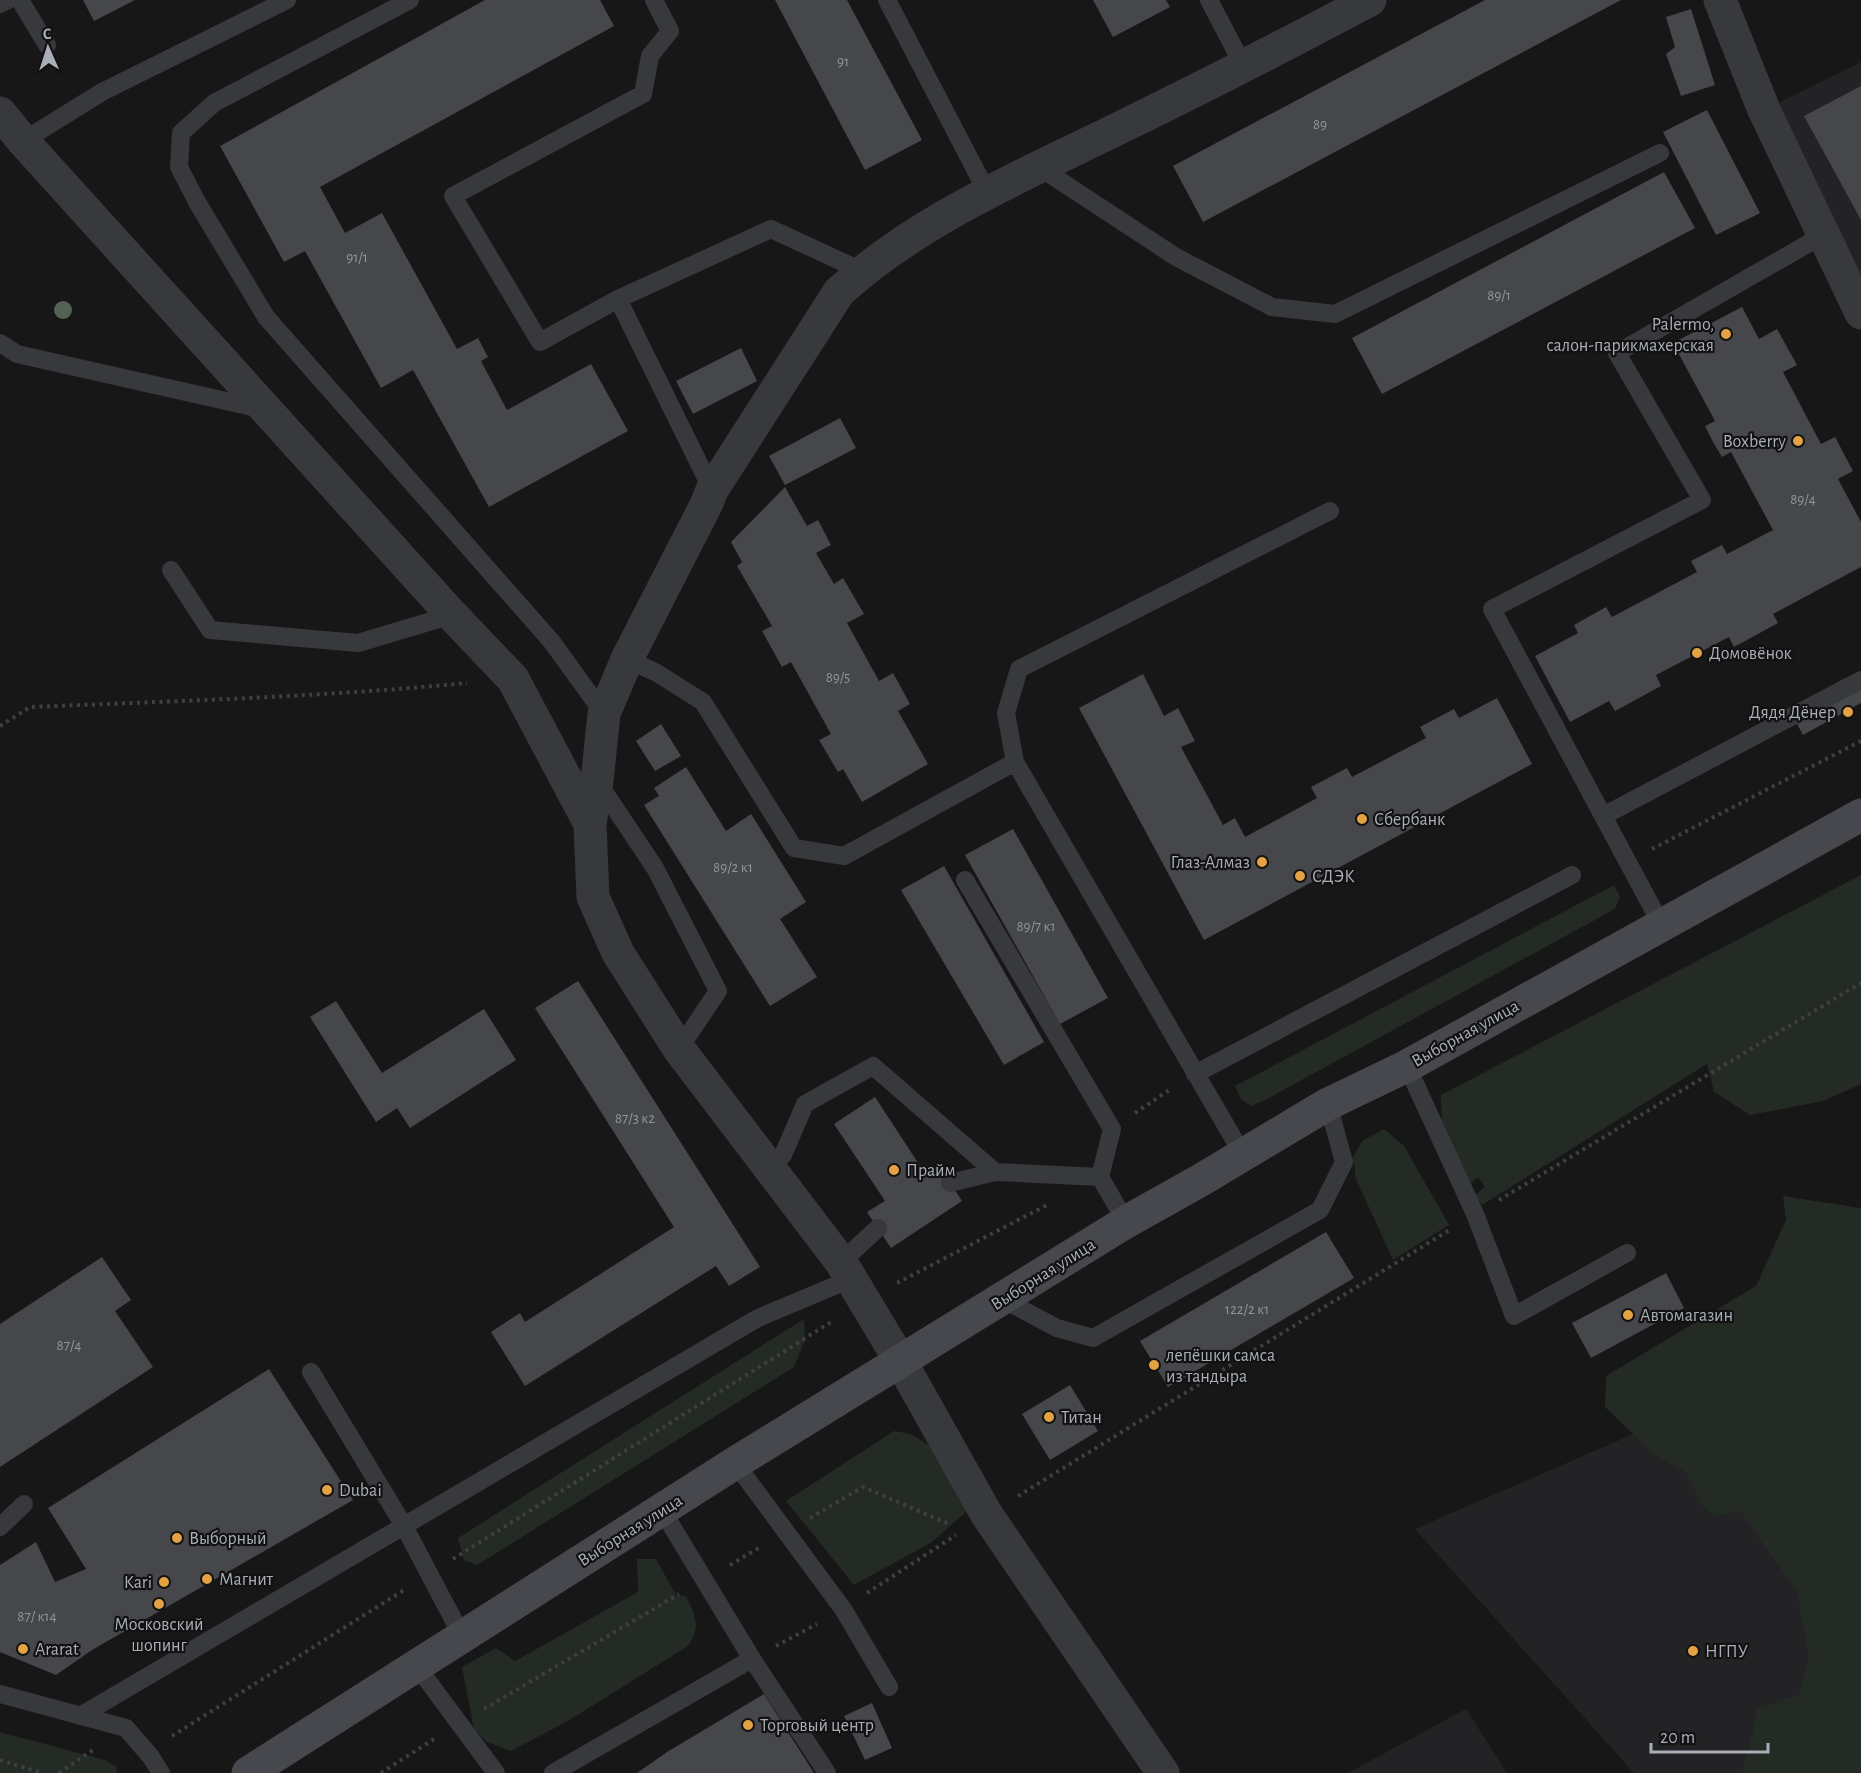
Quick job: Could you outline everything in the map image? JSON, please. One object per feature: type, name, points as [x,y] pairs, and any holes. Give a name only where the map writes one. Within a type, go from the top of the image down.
[{"type":"main road","name":"Выборная улица","points":[[249,1773],[735,1463],[1126,1222],[1328,1104],[1407,1066],[1861,815]]},
{"type":"street","points":[[1162,1773],[975,1523],[901,1362],[852,1280],[679,1049],[618,952],[593,897],[590,824],[604,714],[627,659],[712,490],[838,292],[899,243],[987,192],[1244,67],[1370,0]]},
{"type":"street","points":[[1720,0],[1764,110],[1861,313]]},
{"type":"street","points":[[0,113],[266,410],[513,679],[590,824]]},
{"type":"lane","points":[[0,4],[8,0]]},
{"type":"lane","points":[[20,0],[47,45]]},
{"type":"lane","points":[[23,141],[102,92],[287,0]]},
{"type":"lane","points":[[410,0],[214,102],[180,133],[179,167],[197,202],[266,317],[552,642],[604,714]]},
{"type":"lane","points":[[654,0],[670,31],[650,56],[643,94],[453,196],[540,342],[618,299],[771,229],[862,271]]},
{"type":"lane","points":[[887,0],[987,192]]},
{"type":"lane","points":[[1209,0],[1244,67]]},
{"type":"lane","points":[[1039,167],[1176,257],[1272,307],[1335,314],[1660,153]]},
{"type":"lane","points":[[1661,924],[1492,609],[1702,500],[1617,353],[1825,234]]},
{"type":"lane","points":[[618,299],[712,490]]},
{"type":"lane","points":[[0,343],[17,354],[266,410]]},
{"type":"lane","points":[[1243,1155],[1015,762],[1006,713],[1019,669],[1330,511]]},
{"type":"lane","points":[[171,570],[210,630],[358,643],[452,615]]},
{"type":"lane","points":[[627,659],[657,673],[703,702],[794,848],[844,856],[1015,762]]},
{"type":"lane","points":[[1603,816],[1861,680]]},
{"type":"lane","points":[[597,781],[655,868],[718,991],[679,1049]]},
{"type":"lane","points":[[1195,1074],[1572,875]]},
{"type":"lane","points":[[965,880],[1112,1129],[1100,1177],[1126,1222]]},
{"type":"lane","points":[[769,1168],[783,1155],[805,1104],[873,1066],[995,1172]]},
{"type":"lane","points":[[1407,1066],[1475,1214],[1514,1317],[1627,1253]]},
{"type":"lane","points":[[1002,1299],[1057,1328],[1093,1338],[1320,1210],[1344,1162],[1328,1104]]},
{"type":"lane","points":[[950,1183],[995,1172],[1100,1177]]},
{"type":"lane","points":[[80,1716],[758,1318],[852,1280],[878,1228]]},
{"type":"lane","points":[[311,1372],[404,1526],[462,1636]]},
{"type":"lane","points":[[735,1463],[843,1609],[889,1687]]},
{"type":"lane","points":[[0,1527],[24,1504]]},
{"type":"lane","points":[[662,1510],[752,1659],[827,1773]]},
{"type":"lane","points":[[564,1770],[752,1659]]},
{"type":"lane","points":[[416,1665],[496,1773]]},
{"type":"lane","points":[[0,1694],[126,1728],[161,1773]]},
{"type":"path","points":[[0,726],[30,707],[384,691],[513,679]]},
{"type":"path","points":[[1628,862],[1861,741]]},
{"type":"path","points":[[752,1659],[843,1609],[975,1523],[1475,1214],[1861,983]]},
{"type":"path","points":[[1112,1129],[1195,1074]]},
{"type":"path","points":[[138,1742],[172,1736],[429,1574],[852,1280],[1049,1203]]},
{"type":"path","points":[[381,1773],[459,1723],[863,1487],[975,1523]]},
{"type":"path","points":[[0,1760],[42,1773]]},
{"type":"shaded area","points":[[1861,62],[1861,307],[1764,110]]},
{"type":"shaded area","points":[[1861,875],[1861,1084],[1823,1101],[1750,1115],[1714,1092],[1707,1064],[1482,1205],[1475,1195],[1485,1187],[1478,1177],[1470,1184],[1442,1135],[1441,1095]]},
{"type":"shaded area","points":[[1614,885],[1620,897],[1615,909],[1265,1100],[1251,1106],[1241,1099],[1235,1086]]},
{"type":"shaded area","points":[[1384,1129],[1404,1146],[1449,1225],[1393,1260],[1355,1177],[1352,1159],[1362,1141]]},
{"type":"shaded area","points":[[1783,1196],[1861,1208],[1861,1773],[1742,1773],[1756,1710],[1799,1694],[1809,1659],[1797,1592],[1740,1511],[1715,1516],[1703,1506],[1686,1472],[1656,1456],[1605,1407],[1606,1376],[1756,1286],[1786,1220]]},
{"type":"shaded area","points":[[804,1319],[805,1340],[794,1367],[477,1565],[464,1560],[458,1538]]},
{"type":"shaded area","name":"НГПУ","points":[[1861,1335],[1861,1773],[1634,1773],[1415,1529]]},
{"type":"shaded area","points":[[894,1431],[911,1434],[938,1451],[967,1511],[932,1542],[854,1585],[786,1501]]},
{"type":"shaded area","points":[[637,1559],[656,1559],[676,1595],[686,1596],[696,1621],[695,1632],[688,1646],[568,1721],[511,1751],[487,1742],[474,1730],[462,1667],[496,1648],[515,1661],[638,1592]]},
{"type":"shaded area","points":[[1466,1709],[1507,1773],[1348,1773]]},
{"type":"shaded area","points":[[0,1732],[105,1760],[116,1766],[117,1773],[0,1773]]},
{"type":"building","points":[[83,0],[135,0],[94,21]]},
{"type":"building","points":[[485,0],[600,0],[614,26],[320,187],[345,233],[382,213],[457,349],[478,338],[488,357],[481,361],[507,410],[591,364],[628,431],[489,507],[413,370],[381,388],[305,251],[284,262],[220,146]]},
{"type":"building","points":[[775,0],[847,0],[922,140],[865,170]]},
{"type":"building","points":[[1093,0],[1166,0],[1170,7],[1113,37]]},
{"type":"building","points":[[1485,0],[1621,0],[1203,222],[1173,166]]},
{"type":"building","points":[[1691,9],[1715,85],[1681,96],[1666,54],[1675,47],[1666,17]]},
{"type":"building","points":[[1861,86],[1861,220],[1804,116]]},
{"type":"building","points":[[1707,110],[1760,213],[1716,235],[1663,132]]},
{"type":"building","points":[[1664,172],[1695,228],[1382,394],[1352,338]]},
{"type":"building","points":[[1742,307],[1759,339],[1777,329],[1797,365],[1783,372],[1821,444],[1835,437],[1853,471],[1838,479],[1861,522],[1861,567],[1773,614],[1778,623],[1734,647],[1729,637],[1656,675],[1661,686],[1615,711],[1609,701],[1570,722],[1535,656],[1578,633],[1574,625],[1606,607],[1612,617],[1697,572],[1691,561],[1722,545],[1727,554],[1773,530],[1731,452],[1722,457],[1713,442],[1705,426],[1715,421],[1673,343]]},
{"type":"building","points":[[741,348],[757,381],[693,414],[676,381]]},
{"type":"building","points":[[840,418],[856,448],[785,485],[769,456]]},
{"type":"building","points":[[785,487],[807,526],[818,520],[831,545],[816,553],[834,584],[843,578],[864,614],[847,623],[879,681],[893,673],[910,704],[898,711],[928,764],[862,802],[843,769],[838,772],[819,740],[831,734],[791,662],[782,667],[762,631],[772,626],[737,566],[742,562],[731,542]]},
{"type":"building","points":[[1143,674],[1164,716],[1178,708],[1195,741],[1181,747],[1223,825],[1235,818],[1245,837],[1317,798],[1311,787],[1347,768],[1352,777],[1426,738],[1420,727],[1454,709],[1459,718],[1497,698],[1532,764],[1204,940],[1079,708]]},
{"type":"building","points":[[1861,689],[1861,703],[1803,735],[1797,724]]},
{"type":"building","points":[[661,724],[681,756],[655,771],[636,741]]},
{"type":"building","points":[[686,767],[726,831],[751,814],[806,902],[780,919],[817,977],[770,1006],[644,805],[659,796],[654,788]]},
{"type":"building","points":[[1013,829],[1108,998],[1060,1024],[965,855]]},
{"type":"building","points":[[944,866],[1044,1042],[1004,1065],[901,890]]},
{"type":"building","points":[[578,981],[760,1267],[729,1286],[716,1266],[525,1386],[491,1332],[520,1313],[525,1322],[674,1227],[535,1008]]},
{"type":"building","points":[[336,1001],[382,1073],[484,1009],[516,1060],[410,1128],[397,1108],[376,1122],[310,1017]]},
{"type":"building","name":"Прайм","points":[[875,1097],[926,1175],[939,1166],[962,1201],[891,1248],[867,1212],[885,1201],[834,1124]]},
{"type":"building","points":[[1326,1232],[1354,1278],[1168,1387],[1140,1341]]},
{"type":"building","points":[[102,1257],[131,1300],[115,1311],[153,1367],[0,1467],[0,1324]]},
{"type":"building","name":"Автомагазин","points":[[1666,1273],[1684,1308],[1591,1358],[1572,1323]]},
{"type":"building","name":"Выборный","points":[[269,1369],[353,1500],[92,1650],[56,1675],[0,1652],[0,1565],[36,1542],[55,1582],[86,1569],[48,1508]]},
{"type":"building","points":[[1070,1385],[1098,1431],[1050,1460],[1022,1414]]},
{"type":"building","name":"Торговый центр","points":[[764,1694],[814,1773],[637,1773],[667,1752]]},
{"type":"building","points":[[872,1703],[892,1748],[865,1760],[844,1716]]},
{"type":"place","name":"Palermo, салон-парикмахерская","points":[[1726,334]]},
{"type":"place","name":"Boxberry","points":[[1798,441]]},
{"type":"place","name":"Домовёнок","points":[[1697,653]]},
{"type":"place","name":"Дядя Дёнер","points":[[1848,712]]},
{"type":"place","name":"Сбербанк","points":[[1362,819]]},
{"type":"place","name":"Глаз-Алмаз","points":[[1262,862]]},
{"type":"place","name":"СДЭК","points":[[1300,876]]},
{"type":"place","name":"Прайм","points":[[894,1170]]},
{"type":"place","name":"Автомагазин","points":[[1628,1315]]},
{"type":"place","name":"лепёшки самса из тандыра","points":[[1154,1365]]},
{"type":"place","name":"Титан","points":[[1049,1417]]},
{"type":"place","name":"Dubai","points":[[327,1490]]},
{"type":"place","name":"Выборный","points":[[177,1538]]},
{"type":"place","name":"Магнит","points":[[207,1579]]},
{"type":"place","name":"Kari","points":[[164,1582]]},
{"type":"place","name":"Московский шопинг","points":[[159,1604]]},
{"type":"place","name":"Ararat","points":[[23,1649]]},
{"type":"place","name":"НГПУ","points":[[1693,1651]]},
{"type":"place","name":"Торговый центр","points":[[748,1725]]}]
